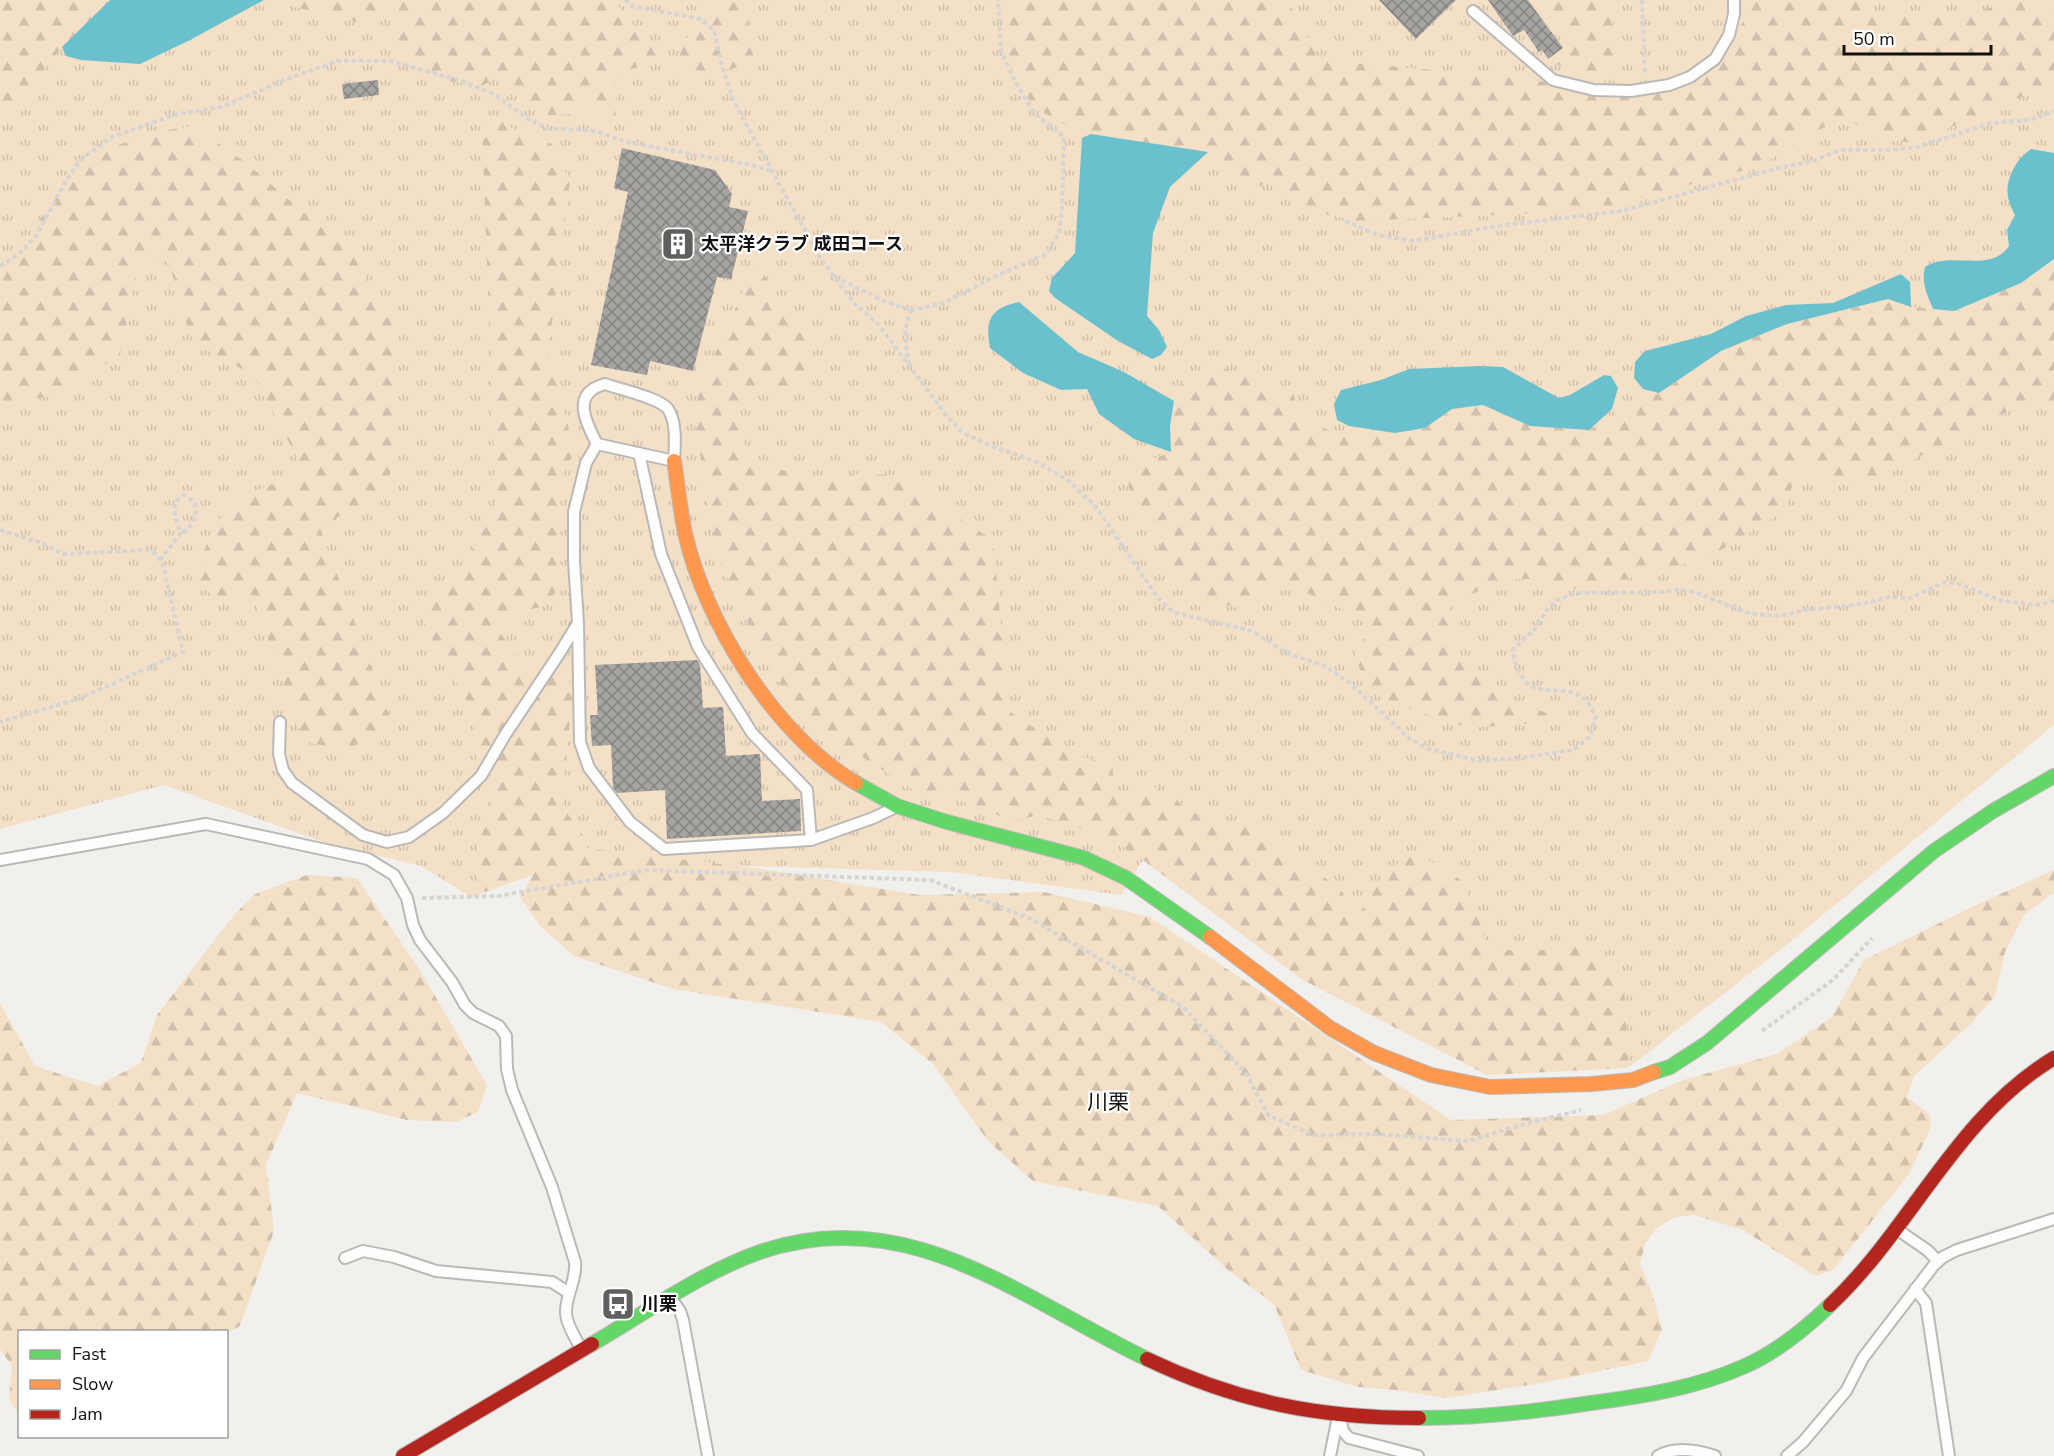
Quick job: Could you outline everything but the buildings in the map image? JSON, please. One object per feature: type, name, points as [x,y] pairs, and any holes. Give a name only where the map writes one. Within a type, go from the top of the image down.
[{"type":"street","points":[[674,461],[685,534],[702,586],[722,629],[759,691],[796,735],[837,772],[897,806],[947,822],[1084,858],[1126,878],[1224,946],[1330,1028],[1374,1053],[1431,1075],[1490,1087],[1591,1084],[1633,1080],[1670,1067],[1707,1042],[1934,851],[1993,811],[2054,776]]},
{"type":"street","points":[[403,1456],[735,1262],[784,1245],[839,1237],[869,1238],[926,1248],[985,1273],[1128,1350],[1202,1384],[1229,1394],[1288,1407],[1394,1419],[1457,1418],[1538,1412],[1660,1393],[1707,1381],[1741,1369],[1789,1342],[1817,1320],[1843,1295],[1965,1135],[1996,1100],[2022,1078],[2054,1058]]},
{"type":"lane","points":[[1473,12],[1553,80],[1594,90],[1631,91],[1669,85],[1690,77],[1715,59],[1730,35],[1734,0]]},
{"type":"lane","points":[[597,444],[674,461],[673,422],[668,408],[658,402],[605,384],[594,387],[586,395],[583,405],[597,444],[586,463],[574,512],[580,742],[589,768],[630,822],[664,849],[811,840],[873,819],[897,806]]},
{"type":"lane","points":[[639,453],[661,554],[698,647],[752,733],[807,790],[811,840]]},
{"type":"lane","points":[[280,722],[279,754],[283,770],[292,783],[363,835],[387,842],[409,837],[443,813],[482,776],[505,735],[560,654],[578,623]]},
{"type":"lane","points":[[0,860],[206,824],[368,859],[394,874],[408,898],[413,925],[420,940],[452,982],[465,1005],[473,1013],[499,1026],[506,1036],[507,1070],[512,1090],[546,1170],[574,1262],[576,1272],[569,1293],[566,1315],[581,1350]]},
{"type":"lane","points":[[1786,1456],[1803,1443],[1846,1391],[1863,1358],[1938,1261],[1957,1250],[2054,1219]]},
{"type":"lane","points":[[1896,1228],[1927,1250],[1938,1261]]},
{"type":"lane","points":[[345,1258],[363,1251],[394,1257],[436,1271],[552,1282],[569,1293]]},
{"type":"lane","points":[[1915,1289],[1926,1303],[1949,1456]]},
{"type":"lane","points":[[671,1298],[683,1320],[708,1456]]},
{"type":"lane","points":[[1330,1456],[1339,1414]]},
{"type":"lane","points":[[1339,1414],[1343,1431],[1349,1438],[1418,1456]]},
{"type":"lane","points":[[1658,1456],[1667,1451],[1687,1450],[1715,1456]]},
{"type":"path","points":[[625,0],[632,6],[701,19],[714,30],[723,70],[734,102],[819,256],[854,303],[879,326],[946,415],[963,433],[991,446],[1037,462],[1069,481],[1096,507],[1158,598],[1173,612],[1252,631],[1289,654],[1323,665],[1350,683],[1410,739],[1429,749],[1479,761],[1520,758],[1573,750],[1589,737],[1596,717],[1591,706],[1576,693],[1535,687],[1522,676],[1514,661],[1513,649],[1534,630],[1547,610],[1557,600],[1576,594],[1663,592],[1680,589],[1751,614],[1781,616],[1804,610],[1862,604],[1889,597],[1911,598],[1945,582],[1960,584],[2001,601],[2037,605],[2054,601]]},
{"type":"path","points":[[834,276],[886,302],[912,310],[945,303],[992,278],[1046,254],[1059,233],[1064,137],[1034,113],[1001,52],[998,0]]},
{"type":"path","points":[[1642,0],[1646,88]]},
{"type":"path","points":[[0,266],[19,254],[36,236],[80,160],[112,137],[177,114],[222,107],[282,81],[337,61],[390,61],[459,80],[494,94],[528,119],[547,128],[595,131],[626,142],[752,165],[772,171]]},
{"type":"path","points":[[1345,220],[1378,235],[1413,241],[1497,226],[1621,211],[1813,161],[1840,150],[1889,150],[1918,147],[1992,123],[2030,120],[2054,111]]},
{"type":"path","points":[[911,369],[904,342],[906,321],[912,310]]},
{"type":"path","points":[[160,560],[181,533],[190,529],[196,516],[196,505],[190,498],[183,495],[176,500],[174,507],[181,533]]},
{"type":"path","points":[[0,530],[42,543],[63,554],[148,550],[157,555],[163,565],[183,652],[81,698],[0,722]]},
{"type":"green space","name":"太平洋クラブ 成田コース","points":[[0,0],[2054,0],[2054,725],[1779,951],[1628,1068],[1303,980],[1143,860],[1121,895],[951,872],[572,861],[471,897],[421,866],[326,843],[164,785],[0,829]]},
{"type":"green space","points":[[0,0],[110,0],[62,47],[15,104],[0,111]]},
{"type":"green space","points":[[287,0],[613,0],[647,40],[656,56],[647,65],[620,72],[613,86],[617,103],[615,116],[594,117],[584,104],[570,114],[550,115],[530,110],[500,75],[482,86],[427,78],[405,63],[396,40],[393,10],[379,7],[372,17],[358,22],[291,6]]},
{"type":"green space","points":[[715,0],[753,0],[745,35],[757,64],[684,77],[677,65],[684,42]]},
{"type":"green space","points":[[1004,0],[1287,0],[1320,60],[1525,78],[1613,97],[1677,86],[1715,62],[1743,22],[1743,0],[1861,0],[1876,14],[1965,16],[2012,0],[2021,0],[2054,12],[2054,83],[1914,143],[1867,137],[1850,117],[1813,132],[1760,166],[1591,211],[1358,221],[1308,211],[1273,177],[1263,185],[1245,191],[1223,178],[1224,155],[1079,132],[1033,107],[1007,60]]},
{"type":"green space","points":[[1542,0],[1612,0],[1616,74],[1596,76],[1554,64],[1568,55],[1567,42]]},
{"type":"green space","points":[[492,116],[524,135],[552,144],[570,181],[547,362],[563,366],[559,386],[574,452],[558,487],[557,552],[563,584],[542,607],[515,612],[498,629],[530,678],[550,666],[564,672],[573,689],[562,806],[582,834],[587,848],[762,869],[920,895],[1044,892],[1150,917],[1451,1120],[1603,1115],[1683,1080],[1777,1054],[1832,1017],[1864,960],[1980,903],[2054,870],[2054,894],[2024,915],[2005,952],[1995,996],[1972,1023],[1914,1076],[1907,1097],[1930,1115],[1931,1127],[1909,1174],[1833,1270],[1815,1276],[1743,1230],[1694,1215],[1675,1217],[1656,1229],[1645,1244],[1640,1264],[1652,1293],[1662,1329],[1648,1361],[1542,1383],[1445,1398],[1358,1387],[1301,1370],[1274,1304],[1228,1270],[1158,1206],[1033,1181],[988,1141],[933,1064],[881,1022],[673,989],[574,956],[540,926],[520,897],[533,875],[485,892],[476,877],[473,857],[481,840],[493,783],[476,767],[475,716],[417,611],[457,580],[496,506],[482,128],[483,120]]},
{"type":"green space","points":[[193,126],[245,162],[352,254],[399,337],[398,435],[385,489],[320,528],[394,729],[344,750],[303,741],[253,595],[215,598],[195,578],[212,529],[236,499],[304,471],[254,375],[214,355],[189,332],[167,256],[140,259],[120,355],[55,396],[0,404],[0,274],[33,251],[45,203],[107,149],[155,132]]},
{"type":"green space","points":[[758,257],[773,298],[813,346],[803,381],[779,396],[757,390],[741,409],[738,436],[766,467],[829,480],[854,474],[898,475],[993,540],[1009,711],[1073,754],[1112,765],[1116,801],[1153,786],[1207,821],[1260,829],[1309,869],[1339,886],[1356,918],[1390,868],[1416,853],[1461,880],[1480,922],[1487,950],[1552,950],[1577,936],[1624,981],[1628,1068],[1487,1075],[1303,980],[1143,860],[1110,838],[1039,815],[1013,821],[941,793],[912,789],[828,735],[777,681],[744,616],[717,555],[693,411],[711,363]]},
{"type":"green space","points":[[2054,259],[2054,405],[2010,410],[1884,475],[1830,485],[1807,461],[1795,474],[1786,510],[1709,557],[1650,574],[1558,592],[1541,579],[1506,579],[1449,604],[1454,650],[1496,696],[1570,721],[1468,728],[1382,699],[1363,679],[1355,654],[1373,623],[1284,583],[1238,608],[1217,602],[1169,577],[1157,552],[1172,519],[1146,521],[1132,508],[1128,480],[1146,462],[1171,452],[1170,426],[1176,389],[1200,371],[1223,368],[1293,393],[1300,417],[1350,440],[1425,428],[1452,409],[1483,405],[1530,426],[1589,430],[1659,393],[1721,351],[1787,324],[1889,299],[1911,307],[1954,311],[2021,283]]},
{"type":"green space","points":[[307,875],[357,878],[421,972],[487,1085],[478,1112],[456,1122],[407,1120],[297,1093],[266,1165],[274,1231],[240,1326],[228,1332],[228,1330],[18,1330],[18,1413],[9,1399],[12,1366],[0,1349],[0,1003],[35,1066],[97,1086],[141,1063],[157,1015],[234,915],[255,894]]},
{"type":"water","points":[[110,0],[264,0],[140,64],[81,60],[66,56],[62,47]]},
{"type":"water","points":[[1091,134],[1208,152],[1170,187],[1153,233],[1147,316],[1159,330],[1167,347],[1161,355],[1152,359],[1118,341],[1055,298],[1049,291],[1052,278],[1075,253],[1082,138]]},
{"type":"water","points":[[2031,149],[2054,153],[2054,259],[2021,283],[1954,311],[1933,309],[1924,283],[1925,267],[1946,260],[1992,259],[2009,246],[2007,230],[2015,215],[2008,194],[2009,179],[2020,159]]},
{"type":"water","points":[[1901,274],[1910,282],[1911,307],[1888,299],[1787,324],[1721,351],[1659,393],[1643,389],[1634,378],[1635,362],[1645,351],[1711,334],[1746,316],[1786,305],[1833,303]]},
{"type":"water","points":[[1019,302],[1078,352],[1124,372],[1174,401],[1170,426],[1171,452],[1134,439],[1099,414],[1087,389],[1061,390],[1023,373],[990,348],[988,330],[992,317],[1002,308]]},
{"type":"water","points":[[1503,367],[1559,398],[1570,395],[1604,375],[1611,376],[1618,388],[1612,409],[1589,430],[1530,426],[1483,405],[1452,409],[1425,428],[1395,433],[1349,426],[1337,420],[1334,404],[1341,390],[1381,380],[1409,369]]},
{"type":"traffic: fast","points":[[1654,1072],[1670,1067],[1707,1043],[1934,851],[1993,811],[2054,776]]},
{"type":"traffic: fast","points":[[856,783],[897,806],[947,822],[1084,858],[1126,878],[1210,937]]},
{"type":"traffic: fast","points":[[592,1344],[695,1282],[760,1252],[814,1239],[865,1239],[914,1248],[962,1264],[1008,1285],[1147,1359]]},
{"type":"traffic: fast","points":[[1419,1418],[1483,1416],[1548,1409],[1689,1386],[1726,1374],[1768,1354],[1801,1331],[1830,1305]]},
{"type":"traffic: slow","points":[[674,461],[683,524],[695,568],[709,604],[727,640],[772,707],[799,737],[827,763],[856,783]]},
{"type":"traffic: slow","points":[[1210,937],[1330,1028],[1374,1053],[1431,1075],[1490,1087],[1591,1084],[1633,1080],[1654,1072]]},
{"type":"traffic: jam","points":[[1830,1305],[1859,1275],[1961,1142],[1989,1111],[2019,1083],[2054,1058]]},
{"type":"traffic: jam","points":[[403,1456],[592,1344]]},
{"type":"traffic: jam","points":[[1147,1359],[1213,1386],[1279,1405],[1347,1415],[1419,1418]]},
{"type":"place","name":"太平洋クラブ 成田コース","points":[[678,244]]},
{"type":"place","name":"川栗","points":[[618,1304]]},
{"type":"district","name":"川栗","points":[[1108,1102]]}]
